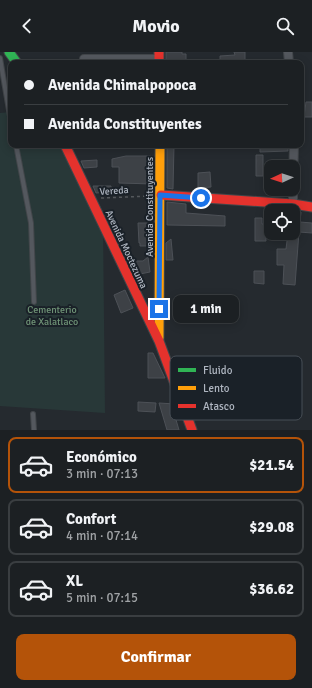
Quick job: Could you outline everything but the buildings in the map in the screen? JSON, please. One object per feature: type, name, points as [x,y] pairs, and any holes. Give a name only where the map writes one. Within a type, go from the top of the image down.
[{"type":"main road","points":[[9,52],[16,60]]},
{"type":"main road","name":"Avenida Moctezuma","points":[[66,148],[159,341],[170,371]]},
{"type":"main road","name":"Avenida Constituyentes","points":[[159,341],[160,148]]},
{"type":"main road","points":[[160,195],[293,204]]},
{"type":"main road","points":[[300,205],[312,207]]},
{"type":"main road","name":"Avenida Moctezuma","points":[[188,420],[192,430]]},
{"type":"street","points":[[84,59],[159,58]]},
{"type":"street","points":[[294,148],[294,160]]},
{"type":"street","points":[[293,196],[293,204]]},
{"type":"lane","points":[[0,58],[8,105]]},
{"type":"lane","points":[[17,148],[31,223],[34,302]]},
{"type":"lane","points":[[33,414],[34,430]]},
{"type":"path","name":"Vereda","points":[[91,199],[160,195]]},
{"type":"green space","name":"Cementerio de Xalatlaco","points":[[8,112],[8,148],[62,148],[103,225],[105,413],[0,406],[0,113]]},
{"type":"traffic: fast","points":[[9,52],[15,60]]},
{"type":"traffic: slow","points":[[159,338],[160,148]]},
{"type":"traffic: jam","points":[[159,52],[159,60]]},
{"type":"traffic: jam","points":[[66,148],[159,341],[170,371]]},
{"type":"traffic: jam","points":[[161,195],[293,204],[312,207]]},
{"type":"traffic: jam","points":[[188,420],[192,430]]},
{"type":"route","points":[[159,309],[160,195],[201,198]]}]
